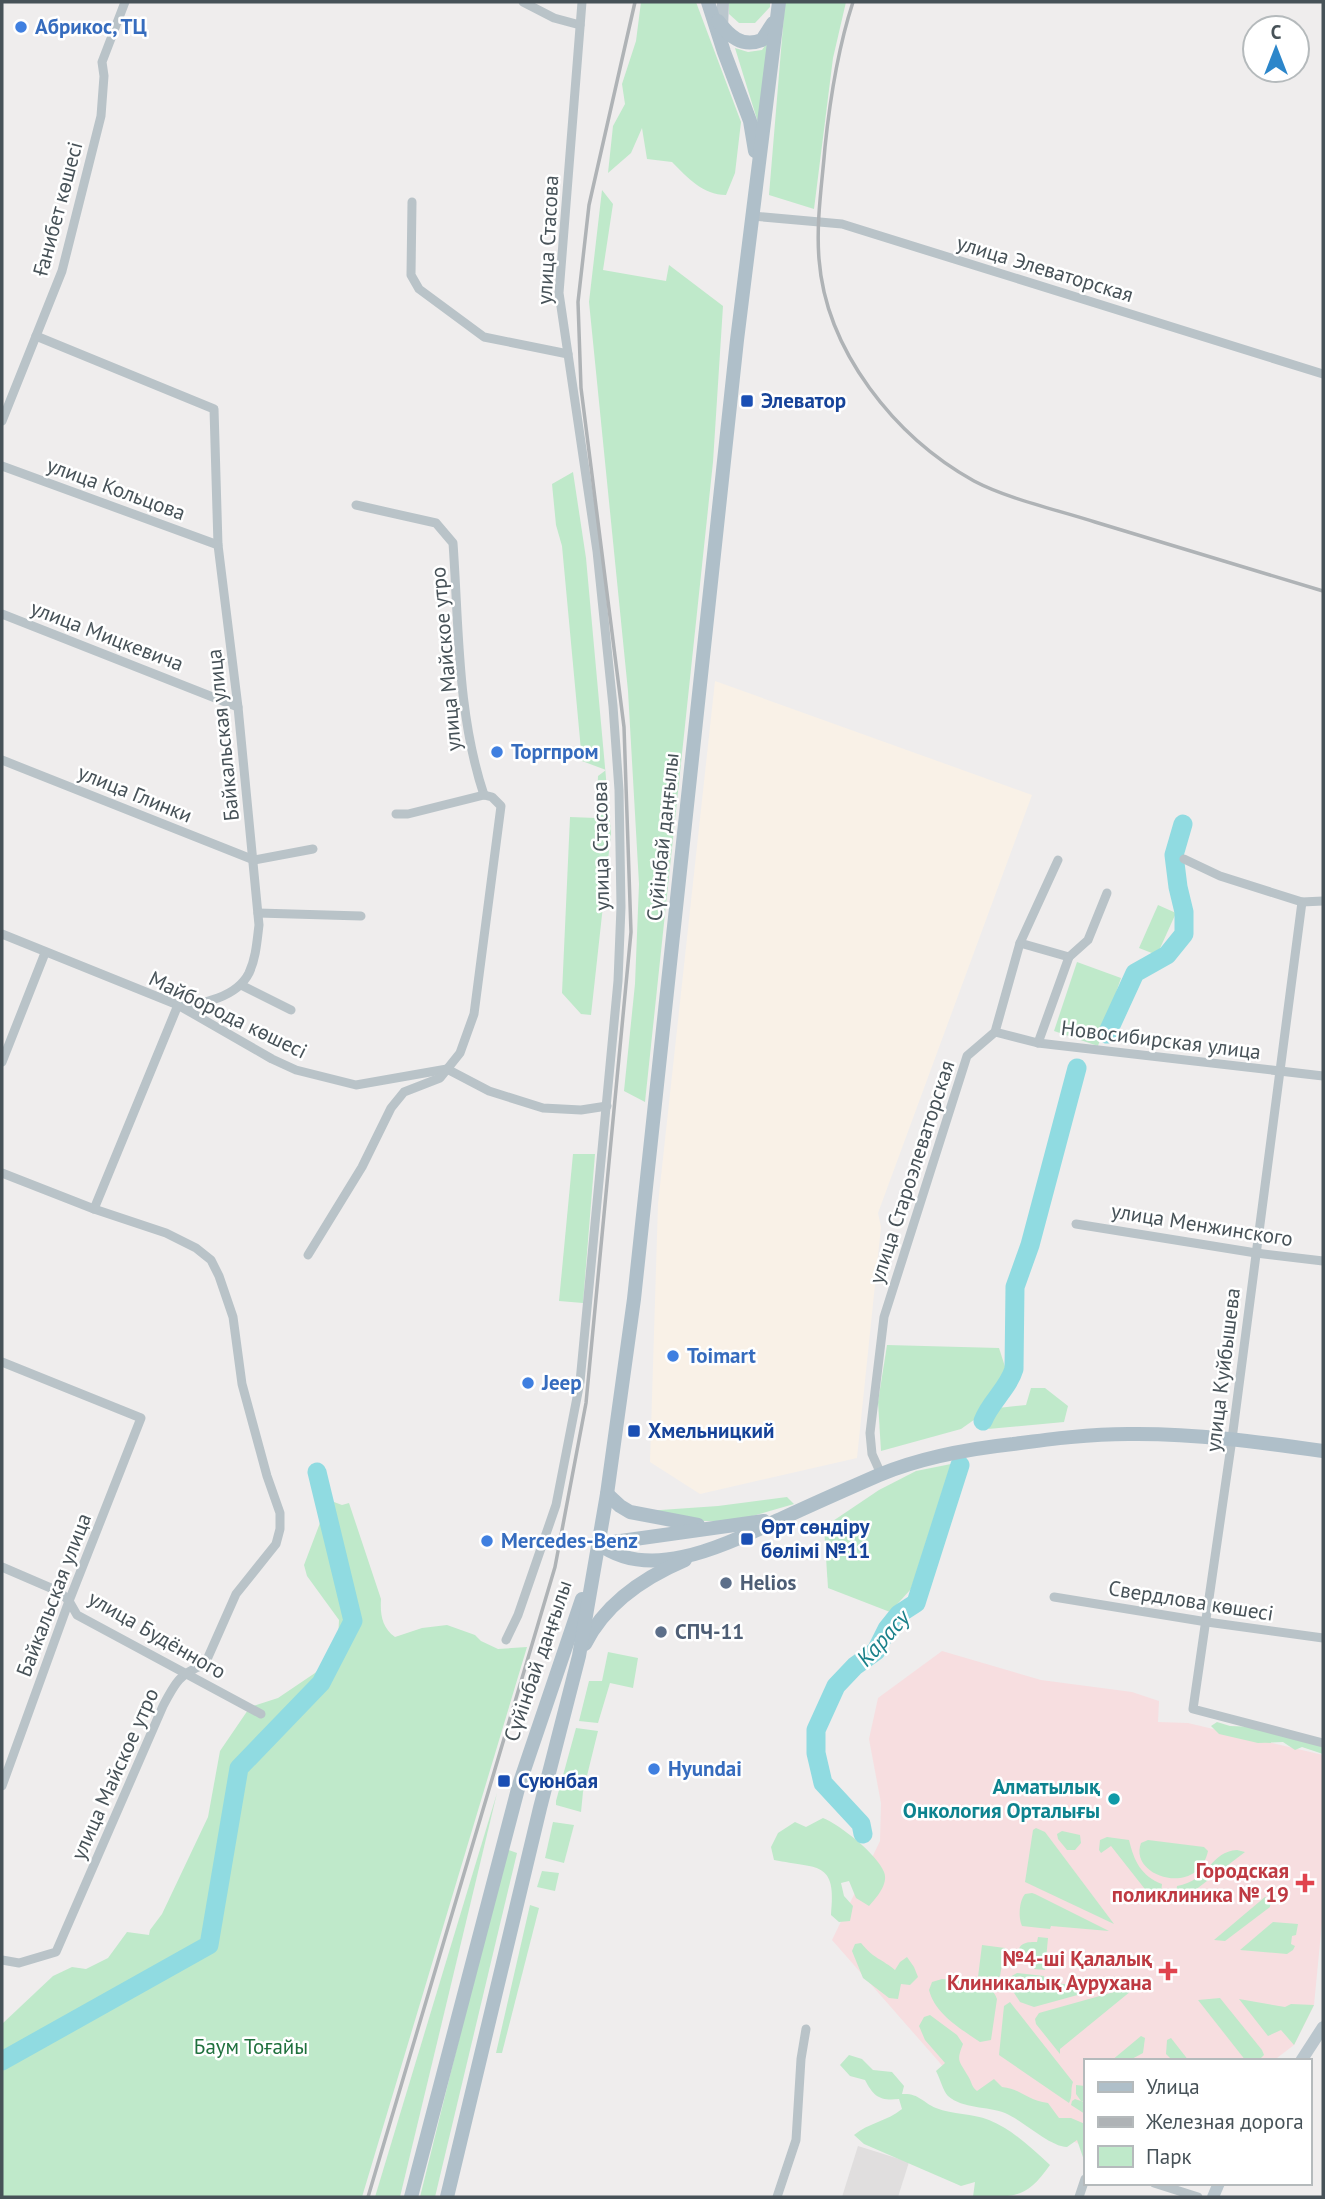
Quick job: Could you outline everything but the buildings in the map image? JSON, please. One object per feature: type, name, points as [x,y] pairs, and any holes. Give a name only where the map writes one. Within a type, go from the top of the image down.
[{"type":"main road","points":[[713,3],[728,34],[738,40],[757,42],[769,32],[778,5]]},
{"type":"main road","name":"Сүйінбай даңғылы","points":[[713,3],[724,52],[750,121],[756,184]]},
{"type":"main road","name":"Сүйінбай даңғылы","points":[[447,2197],[579,1656],[607,1494],[635,1286],[752,216],[778,5]]},
{"type":"main road","points":[[722,25],[724,52]]},
{"type":"main road","points":[[579,1656],[601,1618],[620,1599],[667,1568],[881,1474],[942,1455],[1051,1439],[1127,1434],[1232,1439],[1323,1451]]},
{"type":"main road","points":[[607,1494],[630,1512],[679,1523],[734,1526]]},
{"type":"main road","points":[[599,1544],[785,1517]]},
{"type":"main road","points":[[599,1544],[612,1554],[631,1559],[663,1559],[706,1551]]},
{"type":"main road","name":"Сүйінбай даңғылы","points":[[411,2197],[519,1784],[599,1544]]},
{"type":"main road","points":[[1302,2059],[1323,2026]]},
{"type":"street","name":"Ғанибет көшесі","points":[[2,421],[5,401],[36,336],[62,271],[101,117],[104,76],[102,62],[125,2]]},
{"type":"street","points":[[523,2],[554,18],[580,25]]},
{"type":"street","name":"улица Стасова","points":[[506,1640],[547,1536],[572,1431],[580,1382],[618,981],[621,907],[619,790],[613,706],[597,551],[559,293],[582,2]]},
{"type":"street","points":[[412,202],[411,275],[419,289],[484,337],[568,354]]},
{"type":"street","name":"улица Элеваторская","points":[[752,216],[842,224],[1323,374]]},
{"type":"street","name":"Байкальская улица","points":[[36,336],[214,409],[218,545],[239,706],[258,913],[255,954],[249,973],[241,985]]},
{"type":"street","name":"улица Кольцова","points":[[2,466],[218,545]]},
{"type":"street","name":"улица Майское утро","points":[[356,505],[436,523],[453,543],[466,721],[475,768],[484,795],[492,797],[501,806],[474,1014],[460,1053],[447,1069]]},
{"type":"street","name":"улица Мицкевича","points":[[2,614],[239,706]]},
{"type":"street","name":"улица Глинки","points":[[2,760],[254,860]]},
{"type":"street","points":[[396,814],[408,814],[484,795]]},
{"type":"street","points":[[254,860],[313,849]]},
{"type":"street","points":[[1184,859],[1220,876],[1301,902],[1323,901]]},
{"type":"street","points":[[995,1032],[1020,943],[1058,860]]},
{"type":"street","points":[[1038,1043],[1069,957],[1088,940],[1107,893]]},
{"type":"street","name":"улица Куйбышева","points":[[1301,902],[1232,1439],[1193,1709],[1323,1743]]},
{"type":"street","points":[[258,913],[361,916]]},
{"type":"street","name":"Майборода көшесі","points":[[2,934],[178,1006],[296,1070],[356,1085],[447,1069]]},
{"type":"street","points":[[1020,943],[1069,957]]},
{"type":"street","points":[[2,1062],[46,953]]},
{"type":"street","points":[[2,1173],[94,1209],[178,1006],[201,1004],[241,985],[291,1010]]},
{"type":"street","name":"Новосибирская улица","points":[[995,1032],[1038,1043],[1323,1076]]},
{"type":"street","name":"улица Староэлеваторская","points":[[881,1474],[872,1454],[870,1433],[884,1317],[967,1056],[995,1032]]},
{"type":"street","points":[[308,1255],[362,1167],[391,1108],[404,1092],[440,1078],[447,1069],[489,1091],[543,1108],[581,1110],[607,1106]]},
{"type":"street","name":"улица Майское утро","points":[[2,1960],[19,1963],[56,1952],[163,1706],[184,1672],[205,1664],[236,1594],[276,1544],[281,1529],[281,1513],[267,1476],[242,1384],[233,1317],[211,1261],[196,1248],[166,1233],[94,1209]]},
{"type":"street","name":"улица Менжинского","points":[[1076,1224],[1323,1261]]},
{"type":"street","name":"Байкальская улица","points":[[2,1362],[142,1418],[6,1766],[2,1786]]},
{"type":"street","name":"улица Будённого","points":[[2,1567],[60,1592],[77,1615],[261,1714]]},
{"type":"street","name":"Свердлова көшесі","points":[[1054,1597],[1323,1638]]},
{"type":"street","points":[[777,2197],[796,2140],[801,2059],[806,2029]]},
{"type":"street","points":[[1160,2185],[1198,2197]]},
{"type":"shaded area","points":[[715,681],[1032,795],[878,1213],[881,1227],[857,1458],[700,1494],[650,1462],[658,1204]]},
{"type":"shaded area","points":[[942,1651],[1041,1680],[1132,1692],[1159,1701],[1158,1722],[1188,1723],[1323,1755],[1323,1912],[1314,2005],[1294,2045],[1276,2059],[1084,2059],[1084,2147],[961,2087],[832,1940],[880,1841],[881,1803],[869,1739],[878,1698]]},
{"type":"shaded area","points":[[858,2146],[909,2162],[898,2197],[842,2197]]},
{"type":"green space","points":[[641,2],[696,2],[741,122],[735,173],[726,195],[703,189],[672,162],[647,159],[642,128],[631,153],[608,173],[613,126],[625,104],[622,84],[636,41]]},
{"type":"green space","points":[[729,2],[770,2],[770,7],[755,23],[739,23],[729,14]]},
{"type":"green space","points":[[785,2],[846,2],[833,58],[814,209],[769,195]]},
{"type":"green space","points":[[770,39],[759,126],[735,48],[748,52],[762,50]]},
{"type":"green space","points":[[602,190],[613,204],[603,270],[666,281],[669,265],[723,306],[713,462],[645,1102],[624,1091],[635,984],[639,884],[628,691],[589,302]]},
{"type":"green space","points":[[573,472],[586,558],[605,770],[582,761],[562,546],[556,525],[552,484]]},
{"type":"green space","points":[[605,771],[611,833],[591,1015],[581,1014],[562,993],[570,817],[596,818],[598,776]]},
{"type":"green space","points":[[1158,905],[1176,913],[1157,955],[1139,948]]},
{"type":"green space","points":[[1077,962],[1121,978],[1098,1046],[1054,1031]]},
{"type":"green space","points":[[573,1154],[595,1154],[583,1303],[559,1301]]},
{"type":"green space","points":[[887,1345],[999,1348],[1008,1376],[978,1417],[961,1429],[881,1451],[878,1402]]},
{"type":"green space","points":[[1031,1388],[1045,1388],[1068,1406],[1064,1422],[988,1429],[998,1408],[1026,1405]]},
{"type":"green space","points":[[951,1464],[911,1589],[890,1612],[828,1588],[824,1527],[879,1490],[916,1471]]},
{"type":"green space","points":[[787,1497],[794,1504],[735,1521],[698,1521],[646,1511],[718,1506]]},
{"type":"green space","name":"Баум Тоғайы","points":[[326,1499],[342,1505],[349,1503],[381,1599],[383,1620],[395,1637],[422,1628],[447,1625],[475,1635],[498,1649],[527,1647],[362,2197],[2,2197],[2,2024],[53,1976],[72,1967],[86,1969],[108,1958],[127,1932],[149,1935],[162,1914],[208,1817],[220,1751],[250,1707],[278,1698],[331,1659],[338,1640],[339,1620],[307,1576],[304,1565],[323,1515]]},
{"type":"green space","points":[[608,1652],[638,1658],[633,1688],[610,1683],[598,1723],[579,1721],[589,1681],[602,1681]]},
{"type":"green space","points":[[1217,1722],[1230,1726],[1255,1727],[1323,1743],[1323,1754],[1302,1747],[1295,1750],[1283,1742],[1258,1743],[1219,1734],[1211,1726]]},
{"type":"green space","points":[[576,1728],[598,1731],[583,1792],[581,1812],[556,1805]]},
{"type":"green space","points":[[497,1793],[400,2197],[375,2197]]},
{"type":"green space","points":[[823,1818],[857,1841],[874,1857],[884,1872],[883,1886],[869,1906],[856,1898],[849,1881],[841,1883],[844,1896],[853,1906],[850,1921],[839,1922],[831,1915],[831,1884],[821,1870],[774,1860],[771,1847],[778,1833],[795,1822],[806,1827]]},
{"type":"green space","points":[[553,1822],[574,1825],[564,1863],[545,1858]]},
{"type":"green space","points":[[1036,1828],[1045,1832],[1114,1924],[1025,1882],[1033,1830]]},
{"type":"green space","points":[[1062,1831],[1080,1835],[1081,1843],[1075,1850],[1067,1850],[1058,1839],[1057,1834]]},
{"type":"green space","points":[[1107,1837],[1129,1840],[1140,1867],[1149,1877],[1162,1884],[1161,1893],[1148,1893],[1111,1846],[1101,1853],[1100,1840]]},
{"type":"green space","points":[[1148,1840],[1204,1847],[1208,1851],[1202,1866],[1191,1874],[1179,1878],[1166,1877],[1154,1873],[1145,1865],[1140,1855],[1141,1843]]},
{"type":"green space","points":[[506,1849],[517,1853],[435,2197],[420,2197]]},
{"type":"green space","points":[[1237,1850],[1245,1852],[1186,1897],[1176,1894],[1177,1886],[1196,1878],[1221,1855]]},
{"type":"green space","points":[[542,1871],[559,1873],[555,1891],[537,1887]]},
{"type":"green space","points":[[1032,1893],[1109,1931],[1022,1926],[1021,1901],[1025,1894]]},
{"type":"green space","points":[[1265,1897],[1271,1900],[1270,1907],[1225,1941],[1214,1940]]},
{"type":"green space","points":[[530,1905],[539,1908],[502,2053],[496,2053]]},
{"type":"green space","points":[[1273,1922],[1298,1924],[1296,1935],[1292,1936],[1291,1944],[1295,1946],[1293,1950],[1287,1954],[1240,1950]]},
{"type":"green space","points":[[1038,1937],[1048,1938],[1045,1970],[1034,1969],[1034,1964],[1022,1960],[1018,1953],[1022,1945],[1037,1942]]},
{"type":"green space","points":[[861,1943],[895,1970],[907,1957],[914,1967],[918,1977],[910,1985],[901,1984],[898,1999],[889,1998],[863,1978],[852,1951],[855,1944]]},
{"type":"green space","points":[[982,1945],[1005,1948],[1000,1976],[995,1980],[978,1977]]},
{"type":"green space","points":[[1017,1973],[1044,1976],[1044,1982],[1103,1988],[1034,2007],[1020,2002],[1009,1985],[1010,1977]]},
{"type":"green space","points":[[942,1979],[982,1985],[994,1993],[997,1999],[991,2040],[980,2042],[943,2014],[929,1990],[932,1982]]},
{"type":"green space","points":[[1121,1990],[1131,1991],[1060,2049],[1060,2054],[1036,2024],[1035,2019],[1039,2013]]},
{"type":"green space","points":[[1220,1998],[1264,2055],[1260,2059],[1244,2059],[1198,2000]]},
{"type":"green space","points":[[1239,1999],[1285,2007],[1291,2004],[1314,2005],[1294,2045],[1281,2030],[1268,2036]]},
{"type":"green space","points":[[1010,2002],[1073,2082],[1069,2103],[999,2055],[1004,2006]]},
{"type":"green space","points":[[930,2015],[957,2035],[963,2044],[960,2061],[977,2091],[994,2079],[1002,2087],[1048,2103],[1059,2118],[1071,2118],[1084,2124],[1084,2160],[1077,2140],[1067,2147],[1060,2146],[1005,2113],[961,2103],[948,2096],[936,2071],[945,2063],[925,2040],[919,2026],[924,2017]]},
{"type":"green space","points":[[1141,2036],[1145,2038],[1143,2053],[1132,2059],[1113,2059]]},
{"type":"green space","points":[[1171,2038],[1187,2059],[1171,2059],[1166,2054],[1167,2040]]},
{"type":"green space","points":[[849,2055],[862,2059],[873,2070],[892,2072],[904,2086],[902,2094],[917,2096],[942,2110],[983,2118],[1006,2128],[1050,2165],[1034,2184],[1018,2194],[973,2197],[975,2182],[961,2186],[864,2144],[854,2135],[902,2109],[899,2099],[878,2097],[865,2080],[850,2076],[840,2065]]},
{"type":"green space","points":[[1076,2085],[1084,2086],[1084,2102],[1076,2094]]},
{"type":"green space","points":[[1075,2099],[1084,2103],[1084,2113],[1071,2105]]},
{"type":"waterway","points":[[1107,1034],[1135,973],[1167,955],[1184,934],[1184,912],[1174,855],[1183,824]]},
{"type":"waterway","name":"Карасу","points":[[983,1421],[1014,1369],[1015,1287],[1030,1245],[1077,1068]]},
{"type":"waterway","name":"Карасу","points":[[863,1834],[861,1824],[823,1783],[816,1753],[816,1730],[836,1686],[855,1666],[876,1651],[887,1629],[899,1614],[916,1603],[960,1465]]},
{"type":"waterway","points":[[2,2061],[209,1945],[239,1768],[321,1683],[353,1621],[317,1472]]},
{"type":"railway","points":[[368,2197],[555,1567],[586,1403],[631,932],[624,727],[581,388],[578,302],[589,205],[635,2]]},
{"type":"railway","points":[[853,2],[839,55],[829,111],[820,203],[819,259],[824,293],[835,326],[850,358],[892,416],[917,441],[945,463],[987,487],[1033,504],[1323,591]]},
{"type":"place","name":"Абрикос, ТЦ","points":[[21,27]]},
{"type":"place","name":"Элеватор","points":[[747,401]]},
{"type":"place","name":"Торгпром","points":[[497,752]]},
{"type":"place","name":"Toimart","points":[[673,1356]]},
{"type":"place","name":"Jeep","points":[[528,1383]]},
{"type":"place","name":"Хмельницкий","points":[[634,1431]]},
{"type":"place","name":"Өрт сөндіру бөлімі №11","points":[[747,1539]]},
{"type":"place","name":"Mercedes-Benz","points":[[487,1541]]},
{"type":"place","name":"Helios","points":[[726,1583]]},
{"type":"place","name":"СПЧ-11","points":[[661,1632]]},
{"type":"place","name":"Hyundai","points":[[654,1769]]},
{"type":"place","name":"Суюнбая","points":[[504,1781]]},
{"type":"place","name":"Алматылық Онкология Орталығы","points":[[1114,1799]]},
{"type":"place","name":"Городская поликлиника № 19","points":[[1305,1883]]},
{"type":"place","name":"№4-ші Қалалық Клиникалық Аурухана","points":[[1168,1971]]}]
